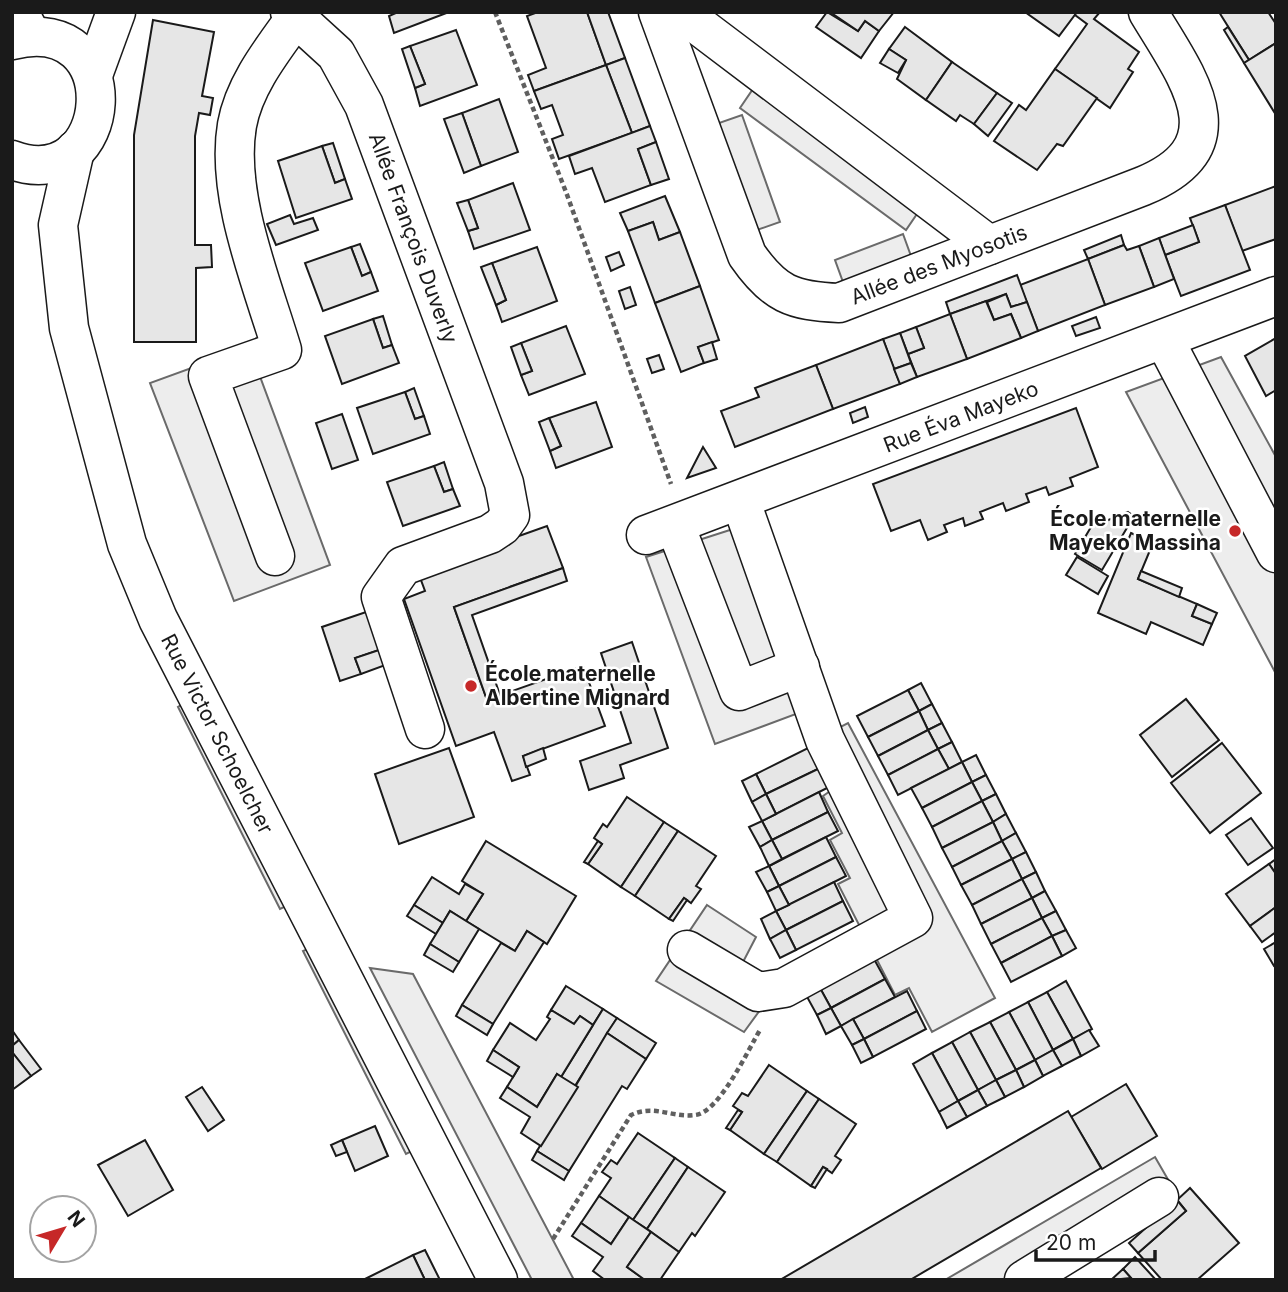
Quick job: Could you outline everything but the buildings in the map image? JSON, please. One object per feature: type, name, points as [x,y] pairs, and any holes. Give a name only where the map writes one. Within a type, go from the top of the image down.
[{"type":"street","points":[[93,75],[116,12]]},
{"type":"street","name":"Allée des Myosotis","points":[[677,18],[747,255],[763,279],[781,293],[807,302],[839,303],[1156,181],[1187,160],[1199,141],[1195,96],[1148,12]]},
{"type":"street","points":[[275,556],[208,376],[282,350],[237,202],[237,125],[252,82],[293,15]]},
{"type":"street","name":"Allée François Duverly","points":[[293,15],[335,54],[364,105],[504,483],[510,514],[502,526],[403,566],[382,597],[425,729]]},
{"type":"street","points":[[677,18],[989,245]]},
{"type":"street","points":[[12,160],[37,165],[57,160],[75,150],[89,134],[97,116],[98,95],[93,75],[81,56],[62,42],[33,27]]},
{"type":"street","name":"Rue Victor Schoelcher","points":[[75,150],[58,225],[69,328],[127,544],[158,619],[498,1280]]},
{"type":"street","name":"Rue Éva Mayeko","points":[[669,527],[741,502],[1276,296]]},
{"type":"street","points":[[1164,339],[1276,554]]},
{"type":"street","points":[[687,950],[758,992],[785,988],[913,918],[825,740],[741,502]]},
{"type":"street","points":[[669,527],[739,691],[800,667]]},
{"type":"street","points":[[1024,1280],[1159,1197]]},
{"type":"path","points":[[495,12],[566,192],[669,527]]},
{"type":"path","points":[[553,1239],[631,1115],[645,1109],[695,1115],[712,1105],[785,988]]},
{"type":"shaded area","points":[[755,86],[921,208],[906,230],[740,108]]},
{"type":"shaded area","points":[[742,115],[780,222],[754,231],[716,124]]},
{"type":"shaded area","points":[[903,234],[911,256],[843,282],[835,260]]},
{"type":"shaded area","points":[[249,347],[330,565],[234,601],[150,383]]},
{"type":"shaded area","name":"École maternelle Mayeko Massina","points":[[1221,357],[1276,457],[1276,674],[1126,392]]},
{"type":"shaded area","points":[[733,529],[804,711],[715,744],[646,557]]},
{"type":"shaded area","points":[[192,699],[295,902],[280,909],[178,707]]},
{"type":"shaded area","points":[[848,723],[995,998],[932,1032],[909,988],[895,995],[838,884],[850,878],[830,840],[842,833],[823,796],[836,787],[813,741]]},
{"type":"shaded area","points":[[707,905],[756,937],[743,962],[763,1006],[744,1032],[656,981]]},
{"type":"shaded area","points":[[318,945],[420,1147],[406,1154],[303,951]]},
{"type":"shaded area","points":[[370,968],[413,974],[574,1280],[532,1280]]},
{"type":"shaded area","points":[[1155,1157],[1170,1183],[1004,1280],[945,1280]]},
{"type":"place","name":"École maternelle Mayeko Massina","points":[[1235,531]]},
{"type":"place","name":"École maternelle Albertine Mignard","points":[[471,686]]}]
